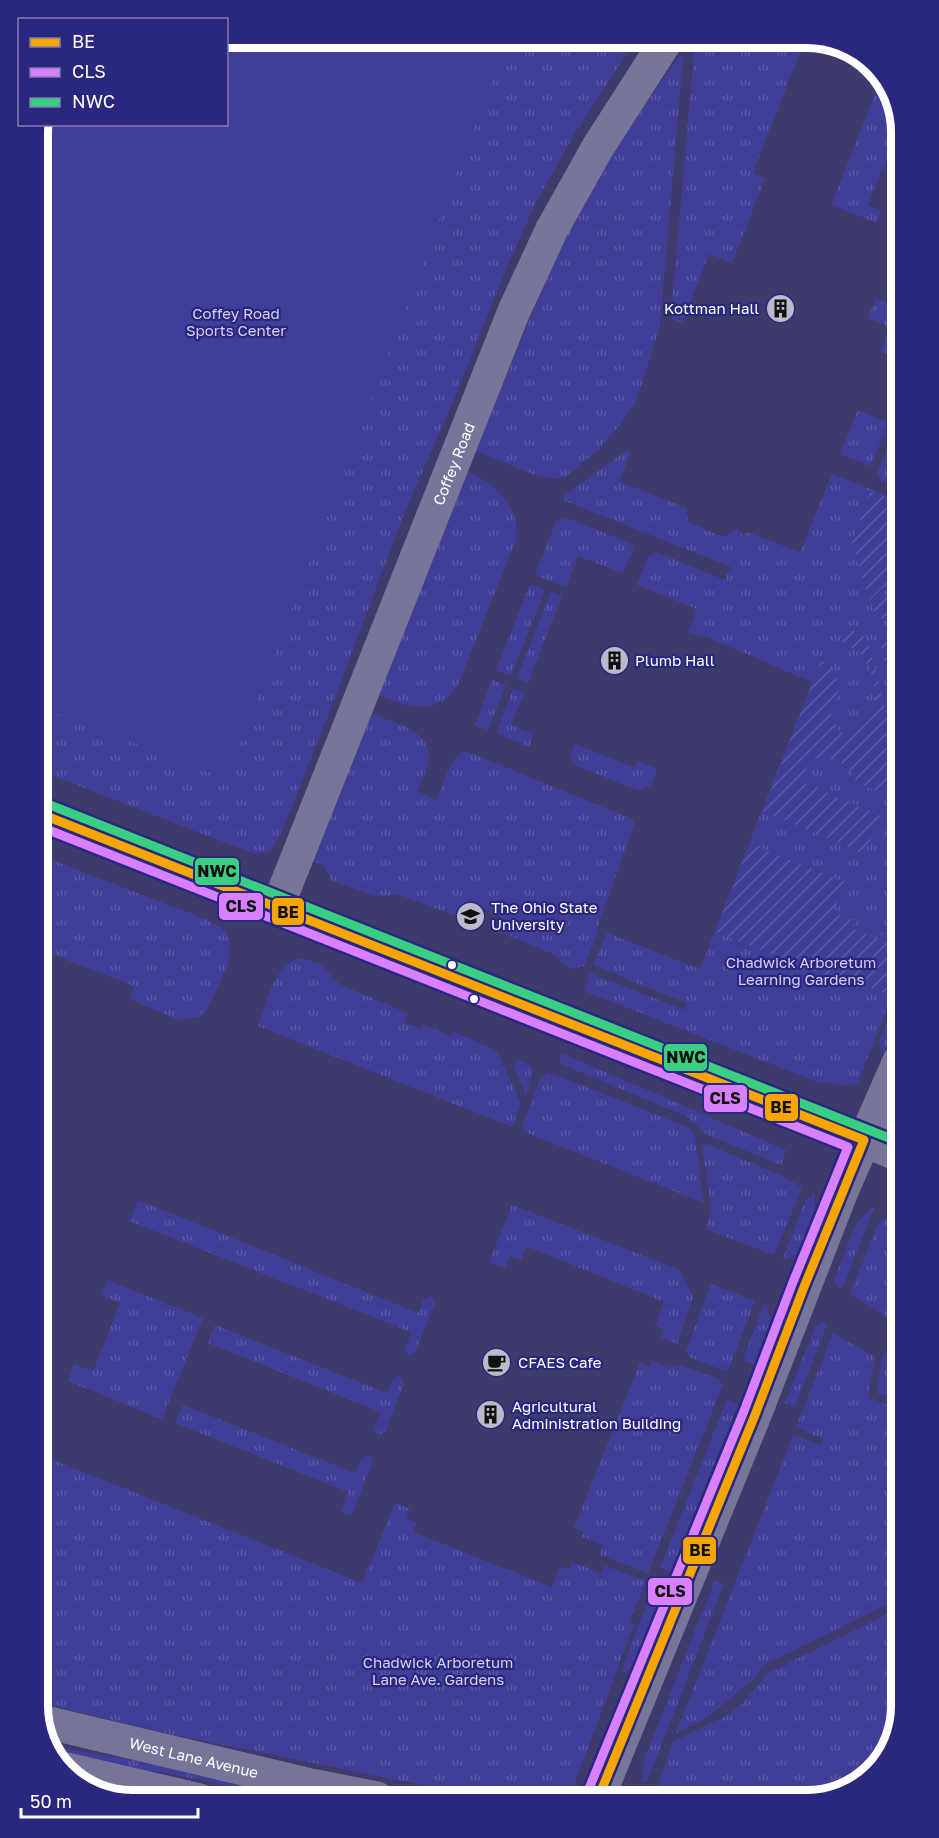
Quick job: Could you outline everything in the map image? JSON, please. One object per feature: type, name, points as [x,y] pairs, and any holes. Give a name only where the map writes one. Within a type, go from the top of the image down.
[{"type":"main road","name":"West Lane Avenue","points":[[50,1723],[338,1790]]},
{"type":"main road","points":[[81,1772],[157,1790]]},
{"type":"street","name":"Coffey Road","points":[[277,908],[514,311],[552,229],[615,120],[662,48]]},
{"type":"street","points":[[48,817],[891,1152]]},
{"type":"street","points":[[601,1790],[755,1415],[820,1247],[891,1079]]},
{"type":"green space","name":"Coffey Road Sports Center","points":[[228,48],[630,48],[575,133],[535,204],[402,519],[282,831],[271,850],[257,855],[48,774],[48,126],[228,126]]},
{"type":"green space","name":"Coffey Road Sports Center","points":[[228,48],[504,48],[227,779],[48,710],[48,126],[228,126]]},
{"type":"green space","points":[[697,48],[802,48],[753,173],[765,179],[732,263],[709,254],[682,323],[672,319],[671,312],[694,54]]},
{"type":"green space","points":[[680,55],[683,58],[660,326],[636,402],[599,449],[565,477],[553,479],[537,476],[476,451],[520,341],[568,233],[620,142]]},
{"type":"green space","points":[[878,87],[885,100],[889,116],[891,149],[868,205],[882,211],[877,223],[831,205]]},
{"type":"green space","points":[[876,298],[891,304],[891,355],[881,351],[889,327],[868,318]]},
{"type":"green space","points":[[858,410],[888,423],[871,466],[840,454]]},
{"type":"green space","points":[[891,439],[891,485],[880,480],[877,474]]},
{"type":"green space","name":"Chadwick Arboretum Learning Gardens","points":[[626,451],[631,452],[619,481],[686,508],[688,522],[724,537],[737,528],[744,536],[747,532],[800,552],[832,474],[891,497],[891,998],[858,1083],[845,1086],[829,1082],[820,1083],[584,991],[590,973],[684,1010],[686,1003],[593,965],[607,933],[700,969],[812,682],[709,638],[688,632],[697,609],[637,585],[648,557],[656,552],[725,580],[731,567],[565,501],[563,496]]},
{"type":"green space","points":[[468,472],[497,490],[510,506],[516,527],[516,540],[457,687],[440,703],[421,707],[411,706],[379,695]]},
{"type":"green space","points":[[870,492],[891,499],[891,589],[882,588],[869,601],[852,542]]},
{"type":"green space","points":[[567,518],[630,543],[634,549],[623,573],[578,556],[566,587],[535,575],[556,521]]},
{"type":"green space","points":[[530,584],[545,590],[511,676],[496,670]]},
{"type":"green space","points":[[551,592],[562,596],[528,683],[517,678]]},
{"type":"green space","points":[[891,594],[891,622],[882,619],[872,607],[885,595]]},
{"type":"green space","points":[[849,628],[865,637],[870,647],[891,733],[891,792],[865,786],[856,781],[853,774],[843,764],[827,758],[810,761],[801,781],[881,816],[864,854],[763,811],[821,660],[832,670],[837,679],[839,689],[831,714],[832,721],[838,730],[847,733],[861,727],[873,712],[874,682],[867,663],[858,651],[842,643]]},
{"type":"green space","points":[[891,634],[891,688],[880,642],[882,635]]},
{"type":"green space","points":[[492,680],[506,685],[488,730],[475,725]]},
{"type":"green space","points":[[513,688],[524,693],[511,725],[534,734],[529,747],[496,733]]},
{"type":"green space","points":[[372,714],[402,725],[420,736],[429,753],[428,765],[417,791],[437,800],[447,772],[455,758],[466,751],[632,819],[634,824],[632,831],[597,929],[599,930],[584,966],[571,969],[551,953],[495,930],[501,915],[479,906],[473,922],[399,895],[374,896],[331,880],[324,866],[313,861]]},
{"type":"green space","points":[[575,744],[635,768],[638,761],[657,769],[651,785],[639,791],[575,765],[570,755]]},
{"type":"green space","points":[[750,844],[845,882],[833,912],[855,921],[852,928],[879,939],[882,932],[891,935],[891,990],[889,995],[862,984],[860,989],[715,932]]},
{"type":"green space","points":[[48,859],[208,920],[226,931],[230,943],[228,965],[208,1008],[199,1017],[179,1020],[130,999],[134,986],[48,953]]},
{"type":"green space","points":[[300,958],[319,963],[339,984],[407,1013],[404,1022],[421,1029],[423,1024],[451,1036],[453,1031],[497,1051],[521,1104],[512,1127],[258,1026],[277,977],[283,968]]},
{"type":"green space","points":[[891,1012],[891,1035],[884,1053],[879,1042]]},
{"type":"green space","points":[[561,1053],[786,1150],[781,1165],[707,1135],[686,1116],[559,1063]]},
{"type":"green space","points":[[518,1060],[531,1065],[533,1071],[526,1096],[514,1067]]},
{"type":"green space","points":[[548,1072],[685,1126],[694,1132],[704,1203],[527,1133],[522,1127],[539,1081]]},
{"type":"green space","points":[[707,1144],[787,1178],[802,1188],[774,1255],[705,1229],[712,1211],[702,1147]]},
{"type":"green space","points":[[815,1194],[814,1211],[797,1254],[782,1261],[806,1199]]},
{"type":"green space","points":[[138,1200],[418,1313],[424,1299],[431,1296],[435,1303],[416,1351],[409,1355],[405,1352],[411,1332],[129,1221]]},
{"type":"green space","points":[[512,1205],[680,1270],[693,1297],[677,1344],[661,1338],[664,1329],[655,1325],[664,1302],[526,1246],[521,1260],[510,1256],[505,1268],[489,1262]]},
{"type":"green space","points":[[875,1206],[842,1289],[834,1280],[853,1231],[860,1219]]},
{"type":"green space","points":[[891,1217],[891,1320],[850,1294],[879,1222]]},
{"type":"green space","points":[[107,1280],[203,1318],[162,1419],[68,1381],[74,1364],[93,1371],[120,1303],[101,1295]]},
{"type":"green space","points":[[711,1284],[755,1301],[729,1368],[725,1371],[689,1357],[686,1351]]},
{"type":"green space","points":[[765,1302],[771,1318],[754,1365],[745,1361],[744,1357]]},
{"type":"green space","points":[[821,1323],[827,1324],[795,1407],[785,1403],[815,1327]]},
{"type":"green space","points":[[215,1325],[387,1393],[393,1379],[400,1375],[404,1383],[386,1430],[378,1435],[374,1431],[380,1412],[208,1343]]},
{"type":"green space","points":[[833,1333],[875,1357],[868,1398],[891,1406],[891,1603],[764,1665],[754,1679],[706,1718],[676,1733],[793,1435],[821,1445],[823,1439],[796,1427]]},
{"type":"green space","points":[[883,1352],[891,1357],[891,1397],[877,1393]]},
{"type":"green space","points":[[652,1361],[669,1368],[681,1365],[719,1379],[723,1385],[648,1573],[600,1555],[603,1545],[582,1537],[584,1532],[574,1528],[640,1363],[649,1367]]},
{"type":"green space","points":[[727,1400],[738,1404],[671,1571],[660,1568]]},
{"type":"green space","points":[[183,1405],[355,1473],[361,1459],[368,1455],[372,1463],[354,1510],[351,1514],[346,1515],[342,1512],[348,1492],[175,1423]]},
{"type":"green space","name":"Chadwick Arboretum Lane Ave. Gardens","points":[[48,1458],[362,1583],[395,1503],[410,1509],[406,1518],[417,1523],[413,1532],[552,1587],[560,1566],[569,1570],[572,1562],[601,1573],[605,1566],[646,1581],[629,1622],[634,1624],[572,1790],[455,1790],[160,1732],[48,1705]]},
{"type":"green space","points":[[715,1580],[724,1584],[647,1782],[642,1781],[645,1757]]},
{"type":"green space","points":[[649,1598],[659,1602],[637,1658],[626,1672],[622,1670]]},
{"type":"green space","points":[[891,1612],[891,1706],[888,1728],[877,1753],[854,1776],[839,1784],[807,1790],[657,1790],[673,1742],[728,1715],[743,1703],[768,1673]]},
{"type":"green space","points":[[59,1748],[170,1766],[281,1790],[246,1790],[168,1773],[68,1760]]},
{"type":"transit line","name":"NWC","points":[[48,804],[891,1139]]},
{"type":"transit line","name":"BE","points":[[48,817],[864,1140],[755,1415],[601,1790]]},
{"type":"transit line","name":"CLS","points":[[48,830],[848,1147],[744,1411],[588,1790]]},
{"type":"place","name":"Kottman Hall","points":[[780,308]]},
{"type":"place","name":"Plumb Hall","points":[[614,660]]},
{"type":"place","name":"The Ohio State University","points":[[470,916]]},
{"type":"place","name":"CFAES Cafe","points":[[497,1362]]},
{"type":"place","name":"Agricultural Administration Building","points":[[491,1415]]}]
